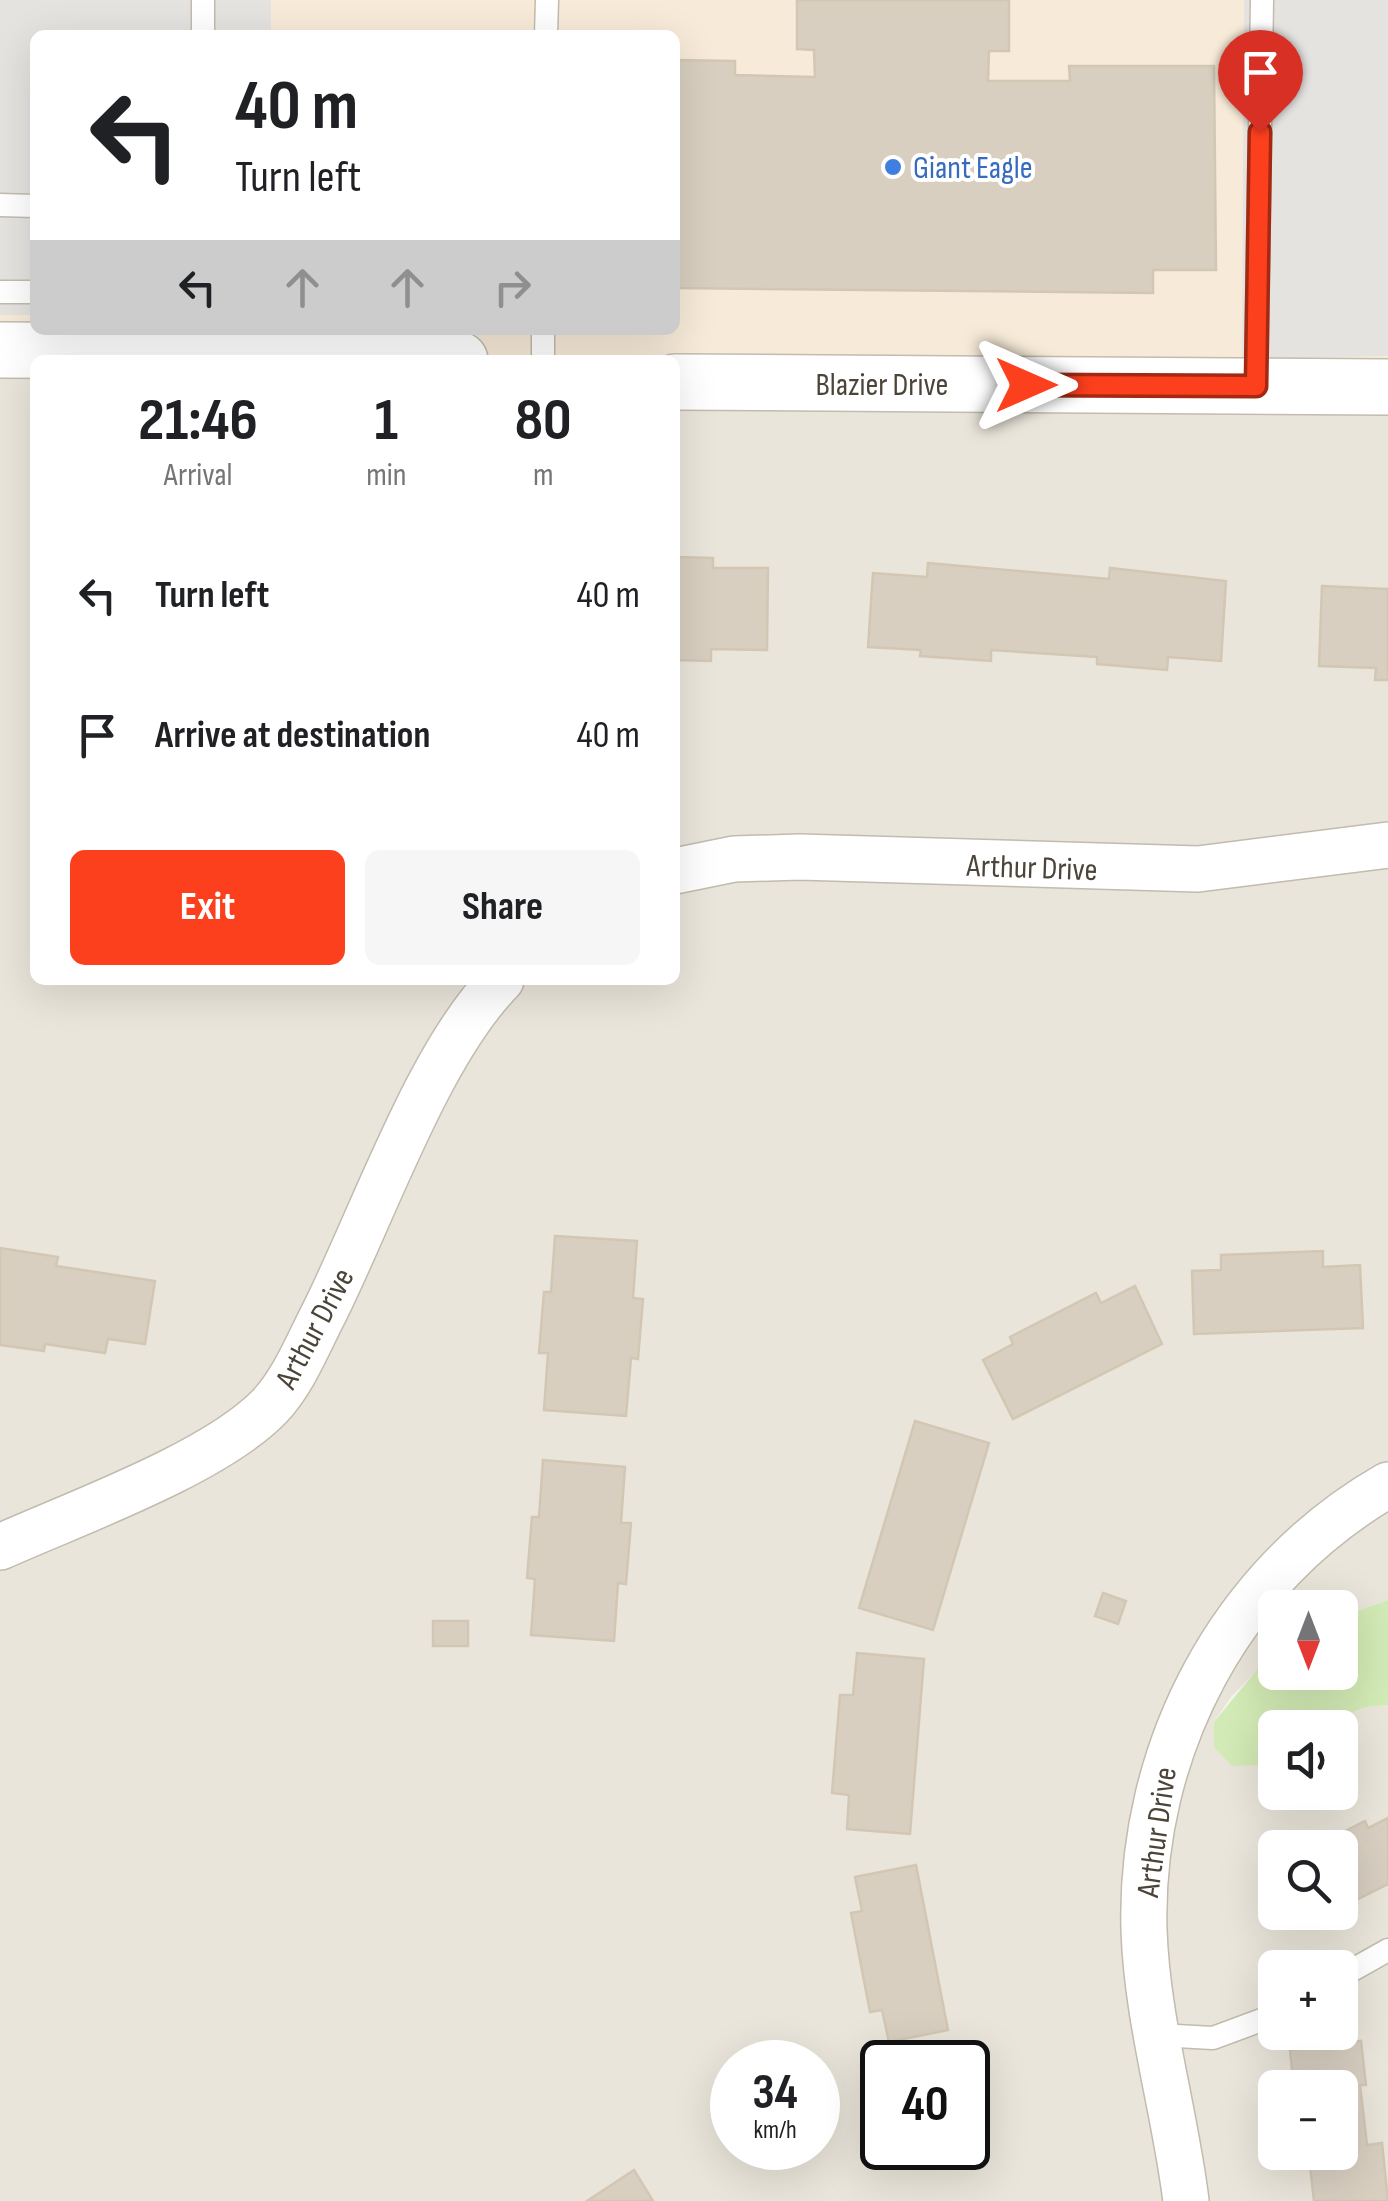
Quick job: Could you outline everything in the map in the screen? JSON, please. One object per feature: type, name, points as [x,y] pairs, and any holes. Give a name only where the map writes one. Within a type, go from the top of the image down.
[{"type":"street","points":[[0,350],[179,342],[387,355]]},
{"type":"street","name":"Blazier Drive","points":[[680,382],[1388,387]]},
{"type":"street","name":"Arthur Drive","points":[[680,870],[734,859],[800,857],[1198,869],[1388,845]]},
{"type":"street","name":"Arthur Drive","points":[[0,1547],[193,1458],[229,1439],[270,1406],[310,1341],[425,1098],[468,1021],[497,985]]},
{"type":"street","name":"Arthur Drive","points":[[1186,2201],[1144,1932],[1147,1846],[1158,1786],[1177,1730],[1212,1660],[1275,1574],[1330,1524],[1388,1485]]},
{"type":"lane","points":[[203,0],[203,30]]},
{"type":"lane","points":[[546,0],[546,30]]},
{"type":"lane","points":[[1256,386],[1262,0]]},
{"type":"lane","points":[[0,204],[30,206]]},
{"type":"lane","points":[[0,292],[30,292]]},
{"type":"lane","points":[[1358,1968],[1387,1953]]},
{"type":"lane","points":[[1158,2034],[1212,2038],[1258,2021]]},
{"type":"shaded area","points":[[0,0],[1388,0],[1388,387],[680,360],[680,355],[0,350]]},
{"type":"shaded area","points":[[0,0],[271,0],[271,30],[30,30],[30,315],[0,315]]},
{"type":"shaded area","points":[[1244,0],[1388,0],[1388,356],[1242,359]]},
{"type":"shaded area","points":[[0,350],[30,359],[30,985],[680,985],[680,382],[1388,387],[1388,1600],[1358,1611],[1358,1590],[1258,1590],[1258,1669],[1214,1722],[1258,1761],[1258,1810],[1358,1810],[1358,1710],[1388,1705],[1388,2201],[0,2201]]},
{"type":"green space","points":[[1388,1600],[1388,1705],[1358,1710],[1258,1710],[1258,1765],[1232,1766],[1214,1747],[1214,1722],[1258,1669],[1258,1690],[1358,1690],[1358,1611]]},
{"type":"building","points":[[797,0],[1009,0],[1009,51],[989,51],[988,81],[1070,81],[1069,66],[1214,66],[1216,270],[1153,270],[1153,293],[680,288],[680,60],[735,61],[735,75],[815,77],[814,50],[797,49]]},
{"type":"building","points":[[680,557],[713,558],[713,568],[768,568],[767,650],[711,649],[711,661],[680,660]]},
{"type":"building","points":[[928,563],[1109,579],[1110,568],[1226,581],[1221,661],[1168,657],[1167,670],[1097,664],[1097,657],[991,650],[991,661],[920,656],[921,650],[868,647],[873,573],[927,577]]},
{"type":"building","points":[[1322,586],[1388,589],[1388,680],[1375,680],[1376,668],[1319,666]]},
{"type":"building","points":[[555,1236],[637,1241],[633,1298],[643,1299],[638,1359],[631,1358],[626,1416],[544,1410],[548,1353],[539,1353],[544,1292],[551,1292]]},
{"type":"building","points":[[0,1248],[58,1257],[56,1266],[155,1281],[145,1344],[108,1339],[105,1353],[45,1344],[44,1351],[0,1345]]},
{"type":"building","points":[[1323,1251],[1323,1267],[1360,1265],[1363,1328],[1194,1334],[1192,1271],[1221,1270],[1221,1255]]},
{"type":"building","points":[[1135,1286],[1162,1344],[1013,1419],[983,1360],[1013,1344],[1010,1337],[1096,1293],[1101,1303]]},
{"type":"building","points":[[915,1421],[989,1443],[933,1630],[859,1608]]},
{"type":"building","points":[[543,1460],[625,1467],[621,1523],[631,1523],[626,1584],[618,1583],[614,1641],[531,1635],[535,1579],[527,1578],[532,1517],[539,1517]]},
{"type":"building","points":[[1103,1593],[1126,1601],[1118,1624],[1095,1616]]},
{"type":"building","points":[[433,1621],[468,1621],[468,1646],[433,1646]]},
{"type":"building","points":[[857,1653],[924,1659],[910,1834],[847,1829],[849,1795],[832,1793],[840,1695],[853,1695]]},
{"type":"building","points":[[1388,1818],[1388,1884],[1358,1899],[1358,1830],[1347,1830],[1365,1821],[1368,1828]]},
{"type":"building","points":[[916,1865],[948,2030],[889,2040],[882,2010],[870,2012],[851,1913],[862,1911],[855,1877]]},
{"type":"building","points":[[1361,2041],[1366,2085],[1360,2085],[1367,2145],[1382,2143],[1388,2201],[1314,2201],[1310,2170],[1358,2170],[1358,2070],[1292,2070],[1290,2050],[1358,2050]]},
{"type":"building","points":[[634,2170],[653,2201],[587,2201]]},
{"type":"place","name":"Giant Eagle","points":[[893,167]]},
{"type":"route","points":[[1026,385],[1256,386],[1260,132]]}]
